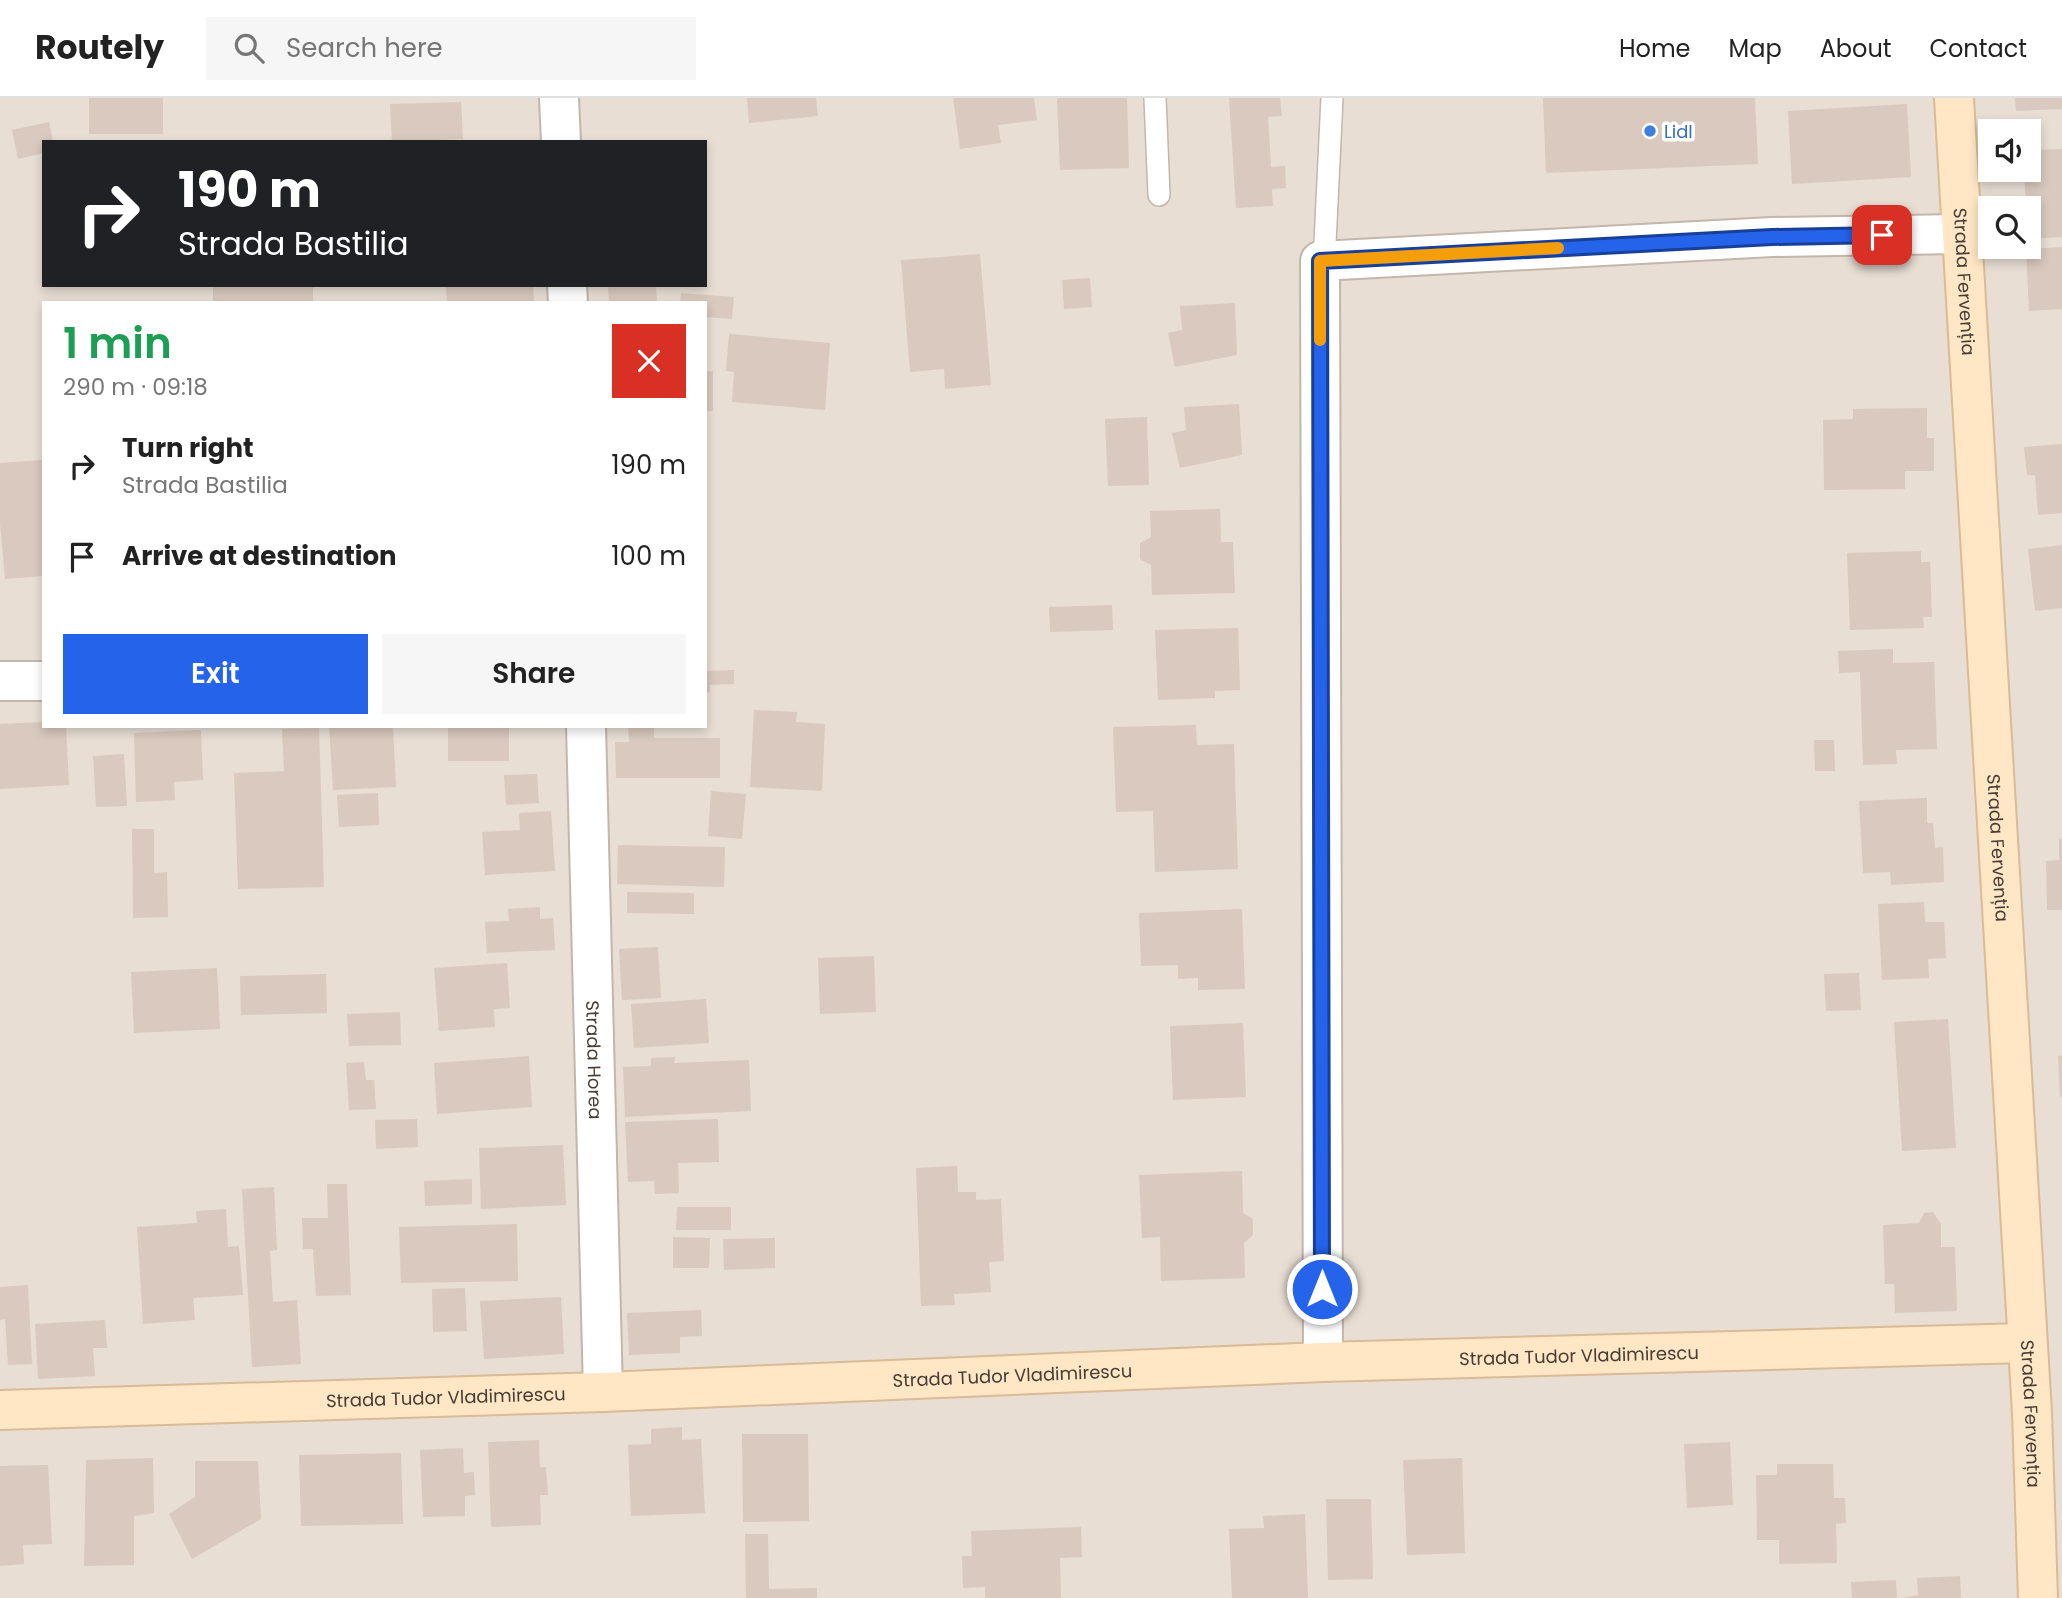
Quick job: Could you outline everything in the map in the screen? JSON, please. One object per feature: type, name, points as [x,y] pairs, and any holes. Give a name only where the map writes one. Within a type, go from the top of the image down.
[{"type":"street","points":[[559,98],[561,140]]},
{"type":"street","name":"Strada Fervenția","points":[[1954,98],[2032,1413],[2039,1598]]},
{"type":"street","points":[[1323,1363],[1320,261],[1772,237],[1960,234]]},
{"type":"street","points":[[0,681],[42,681]]},
{"type":"street","name":"Strada Horea","points":[[586,728],[603,1392]]},
{"type":"street","name":"Strada Tudor Vladimirescu","points":[[0,1410],[603,1392],[1323,1363],[2026,1343]]},
{"type":"lane","points":[[1155,98],[1159,195]]},
{"type":"lane","points":[[1320,261],[1325,243],[1332,98]]},
{"type":"shaded area","points":[[0,98],[2062,98],[2062,1598],[0,1598]]},
{"type":"building","points":[[89,98],[163,98],[163,134],[89,134]]},
{"type":"building","points":[[747,98],[816,98],[818,116],[749,123]]},
{"type":"building","points":[[953,98],[1034,98],[1037,120],[998,125],[1001,143],[960,149]]},
{"type":"building","points":[[1057,98],[1127,98],[1129,168],[1060,170]]},
{"type":"building","points":[[1229,98],[1280,98],[1282,116],[1268,117],[1271,167],[1285,166],[1286,188],[1272,189],[1273,206],[1236,208]]},
{"type":"building","name":"Lidl","points":[[1543,98],[1755,98],[1758,164],[1546,173]]},
{"type":"building","points":[[2015,98],[2062,98],[2062,109],[2016,111]]},
{"type":"building","points":[[461,102],[463,139],[392,140],[390,104]]},
{"type":"building","points":[[1907,104],[1911,177],[1792,184],[1788,111]]},
{"type":"building","points":[[49,122],[53,140],[42,140],[42,153],[18,159],[12,130]]},
{"type":"building","points":[[2062,149],[2062,237],[2041,238],[2041,196],[2026,196],[2025,182],[2041,182],[2041,150]]},
{"type":"building","points":[[2062,247],[2062,309],[2029,311],[2026,259],[2041,259],[2041,248]]},
{"type":"building","points":[[980,254],[991,385],[945,389],[944,369],[910,372],[901,260]]},
{"type":"building","points":[[1090,278],[1092,307],[1064,309],[1062,280]]},
{"type":"building","points":[[213,287],[313,287],[313,301],[213,301]]},
{"type":"building","points":[[446,287],[533,287],[534,301],[447,301]]},
{"type":"building","points":[[608,287],[656,287],[657,301],[609,301]]},
{"type":"building","points":[[681,293],[734,297],[732,319],[707,317],[707,301],[680,301]]},
{"type":"building","points":[[1235,303],[1237,355],[1175,367],[1168,333],[1182,330],[1180,306]]},
{"type":"building","points":[[729,334],[830,343],[825,410],[732,402],[734,372],[726,371]]},
{"type":"building","points":[[707,371],[713,371],[713,411],[707,411]]},
{"type":"building","points":[[1239,404],[1242,455],[1180,468],[1172,433],[1186,430],[1184,407]]},
{"type":"building","points":[[1927,408],[1927,438],[1934,438],[1934,471],[1905,471],[1905,489],[1824,490],[1823,420],[1853,419],[1853,409]]},
{"type":"building","points":[[1147,417],[1149,485],[1108,486],[1105,419]]},
{"type":"building","points":[[2062,444],[2062,513],[2038,515],[2035,475],[2027,475],[2024,447]]},
{"type":"building","points":[[42,460],[42,576],[5,579],[0,523],[0,463]]},
{"type":"building","points":[[1220,509],[1221,542],[1233,542],[1235,593],[1152,595],[1151,565],[1140,559],[1140,543],[1151,537],[1150,511]]},
{"type":"building","points":[[2062,545],[2062,608],[2035,611],[2028,549]]},
{"type":"building","points":[[1921,551],[1921,562],[1930,562],[1932,617],[1923,617],[1924,628],[1850,630],[1847,553]]},
{"type":"building","points":[[1112,605],[1113,630],[1050,632],[1049,607]]},
{"type":"building","points":[[1238,628],[1240,690],[1215,691],[1215,698],[1158,700],[1155,630]]},
{"type":"building","points":[[1893,649],[1893,663],[1934,662],[1937,749],[1896,750],[1897,764],[1863,765],[1860,672],[1839,673],[1838,651]]},
{"type":"building","points":[[734,670],[734,684],[710,685],[710,692],[707,693],[707,671]]},
{"type":"building","points":[[754,710],[797,712],[796,722],[825,724],[822,791],[750,787]]},
{"type":"building","points":[[42,722],[42,728],[66,728],[69,785],[0,789],[0,724]]},
{"type":"building","points":[[1196,725],[1197,745],[1234,744],[1238,869],[1155,872],[1153,811],[1116,812],[1113,727]]},
{"type":"building","points":[[319,728],[324,887],[238,889],[234,773],[284,771],[282,729]]},
{"type":"building","points":[[329,728],[393,728],[396,787],[333,790]]},
{"type":"building","points":[[448,728],[509,728],[509,761],[448,761]]},
{"type":"building","points":[[628,728],[654,728],[654,738],[720,738],[720,778],[616,778],[615,742],[629,742]]},
{"type":"building","points":[[201,730],[203,780],[174,782],[175,800],[136,802],[134,733]]},
{"type":"building","points":[[1814,740],[1834,740],[1835,771],[1815,771]]},
{"type":"building","points":[[124,754],[127,806],[96,807],[93,756]]},
{"type":"building","points":[[537,774],[539,803],[506,805],[504,775]]},
{"type":"building","points":[[711,791],[746,794],[742,839],[708,836]]},
{"type":"building","points":[[378,793],[379,825],[339,827],[337,795]]},
{"type":"building","points":[[1927,798],[1927,823],[1933,823],[1935,848],[1943,847],[1944,882],[1891,885],[1890,872],[1863,873],[1859,801]]},
{"type":"building","points":[[551,811],[555,871],[485,875],[482,832],[520,830],[519,813]]},
{"type":"building","points":[[132,829],[154,829],[154,873],[167,872],[168,917],[133,918]]},
{"type":"building","points":[[2059,839],[2062,839],[2062,910],[2047,910],[2046,861],[2059,860]]},
{"type":"building","points":[[618,845],[725,847],[724,887],[617,884]]},
{"type":"building","points":[[627,892],[694,893],[694,914],[627,913]]},
{"type":"building","points":[[1924,902],[1925,922],[1944,922],[1946,958],[1928,959],[1929,978],[1882,980],[1878,904]]},
{"type":"building","points":[[540,907],[540,919],[553,918],[555,950],[487,953],[485,922],[509,921],[508,909]]},
{"type":"building","points":[[1242,909],[1245,989],[1198,990],[1198,978],[1178,979],[1178,965],[1141,966],[1139,913]]},
{"type":"building","points":[[658,947],[661,998],[622,1000],[619,949]]},
{"type":"building","points":[[874,956],[876,1012],[820,1014],[818,958]]},
{"type":"building","points":[[507,963],[510,1008],[494,1009],[495,1027],[439,1031],[434,968]]},
{"type":"building","points":[[217,968],[220,1029],[134,1033],[131,972]]},
{"type":"building","points":[[1859,973],[1861,1010],[1826,1011],[1824,974]]},
{"type":"building","points":[[326,974],[327,1013],[241,1015],[240,976]]},
{"type":"building","points":[[706,999],[709,1043],[634,1048],[631,1004]]},
{"type":"building","points":[[400,1012],[401,1045],[349,1046],[347,1014]]},
{"type":"building","points":[[1948,1019],[1956,1148],[1902,1151],[1894,1022]]},
{"type":"building","points":[[1243,1023],[1246,1097],[1173,1100],[1170,1026]]},
{"type":"building","points":[[2062,1055],[2062,1097],[2060,1097],[2058,1056]]},
{"type":"building","points":[[529,1056],[532,1107],[437,1114],[434,1063]]},
{"type":"building","points":[[675,1057],[674,1063],[749,1060],[751,1111],[625,1117],[623,1067],[651,1066],[651,1058]]},
{"type":"building","points":[[364,1062],[366,1080],[374,1080],[376,1109],[349,1110],[346,1063]]},
{"type":"building","points":[[417,1119],[418,1147],[376,1149],[375,1120]]},
{"type":"building","points":[[718,1119],[719,1162],[678,1163],[679,1193],[655,1194],[654,1181],[628,1182],[625,1122]]},
{"type":"building","points":[[563,1145],[566,1205],[481,1209],[479,1148]]},
{"type":"building","points":[[957,1166],[958,1192],[976,1192],[976,1200],[1001,1199],[1004,1261],[989,1262],[991,1292],[954,1294],[955,1305],[921,1306],[916,1168]]},
{"type":"building","points":[[1242,1171],[1243,1213],[1253,1219],[1253,1235],[1244,1243],[1245,1278],[1161,1281],[1160,1237],[1142,1238],[1139,1175]]},
{"type":"building","points":[[472,1179],[472,1204],[425,1206],[424,1181]]},
{"type":"building","points":[[327,1184],[347,1184],[351,1295],[316,1296],[313,1249],[303,1249],[302,1218],[328,1218]]},
{"type":"building","points":[[274,1187],[277,1250],[270,1251],[273,1302],[297,1300],[301,1364],[252,1367],[242,1189]]},
{"type":"building","points":[[677,1207],[731,1207],[731,1230],[676,1230]]},
{"type":"building","points":[[226,1209],[228,1247],[239,1246],[243,1295],[193,1298],[195,1320],[143,1324],[137,1227],[197,1223],[196,1211]]},
{"type":"building","points":[[1933,1212],[1941,1224],[1941,1247],[1955,1247],[1957,1311],[1895,1313],[1894,1284],[1885,1284],[1883,1225],[1919,1223],[1924,1213]]},
{"type":"building","points":[[517,1224],[518,1281],[401,1283],[399,1227]]},
{"type":"building","points":[[673,1237],[710,1238],[709,1268],[673,1268]]},
{"type":"building","points":[[775,1238],[775,1268],[724,1270],[723,1239]]},
{"type":"building","points":[[28,1285],[32,1364],[8,1365],[5,1319],[0,1320],[0,1287]]},
{"type":"building","points":[[465,1288],[467,1331],[433,1332],[432,1289]]},
{"type":"building","points":[[561,1297],[564,1354],[484,1359],[480,1301]]},
{"type":"building","points":[[701,1310],[702,1336],[680,1337],[680,1353],[629,1355],[627,1313]]},
{"type":"building","points":[[105,1320],[107,1348],[93,1348],[95,1376],[38,1379],[35,1324]]},
{"type":"building","points":[[682,1427],[682,1440],[701,1439],[705,1513],[631,1516],[628,1445],[651,1444],[651,1429]]},
{"type":"building","points":[[742,1434],[808,1434],[809,1521],[743,1522]]},
{"type":"building","points":[[539,1440],[540,1467],[546,1467],[548,1495],[540,1495],[541,1525],[491,1527],[488,1442]]},
{"type":"building","points":[[1730,1442],[1733,1505],[1687,1508],[1684,1444]]},
{"type":"building","points":[[463,1448],[464,1473],[474,1472],[475,1495],[465,1496],[465,1516],[423,1517],[420,1450]]},
{"type":"building","points":[[401,1453],[403,1524],[301,1526],[299,1455]]},
{"type":"building","points":[[153,1458],[154,1513],[134,1516],[134,1565],[84,1566],[86,1460]]},
{"type":"building","points":[[1462,1458],[1465,1553],[1407,1555],[1403,1460]]},
{"type":"building","points":[[195,1461],[258,1461],[261,1519],[192,1559],[169,1514],[195,1497]]},
{"type":"building","points":[[1777,1464],[1833,1464],[1834,1498],[1845,1498],[1846,1523],[1836,1524],[1837,1563],[1779,1564],[1779,1540],[1757,1540],[1756,1475],[1777,1475]]},
{"type":"building","points":[[48,1465],[52,1544],[23,1545],[24,1564],[0,1566],[0,1466]]},
{"type":"building","points":[[1326,1499],[1371,1499],[1373,1579],[1328,1580]]},
{"type":"building","points":[[1305,1514],[1308,1598],[1232,1598],[1229,1529],[1264,1528],[1263,1516]]},
{"type":"building","points":[[1081,1527],[1082,1557],[1060,1558],[1061,1598],[985,1598],[985,1587],[963,1588],[962,1556],[972,1556],[971,1531]]},
{"type":"building","points":[[745,1534],[768,1534],[769,1589],[817,1588],[817,1598],[746,1598]]},
{"type":"building","points":[[1960,1576],[1961,1598],[1901,1598],[1918,1595],[1917,1578]]},
{"type":"building","points":[[1896,1580],[1897,1598],[1852,1598],[1851,1582]]},
{"type":"slow traffic","points":[[1320,340],[1320,261],[1558,248]]},
{"type":"place","name":"Lidl","points":[[1650,131]]},
{"type":"route","points":[[1322,1289],[1320,261],[1772,237],[1882,235]]}]
